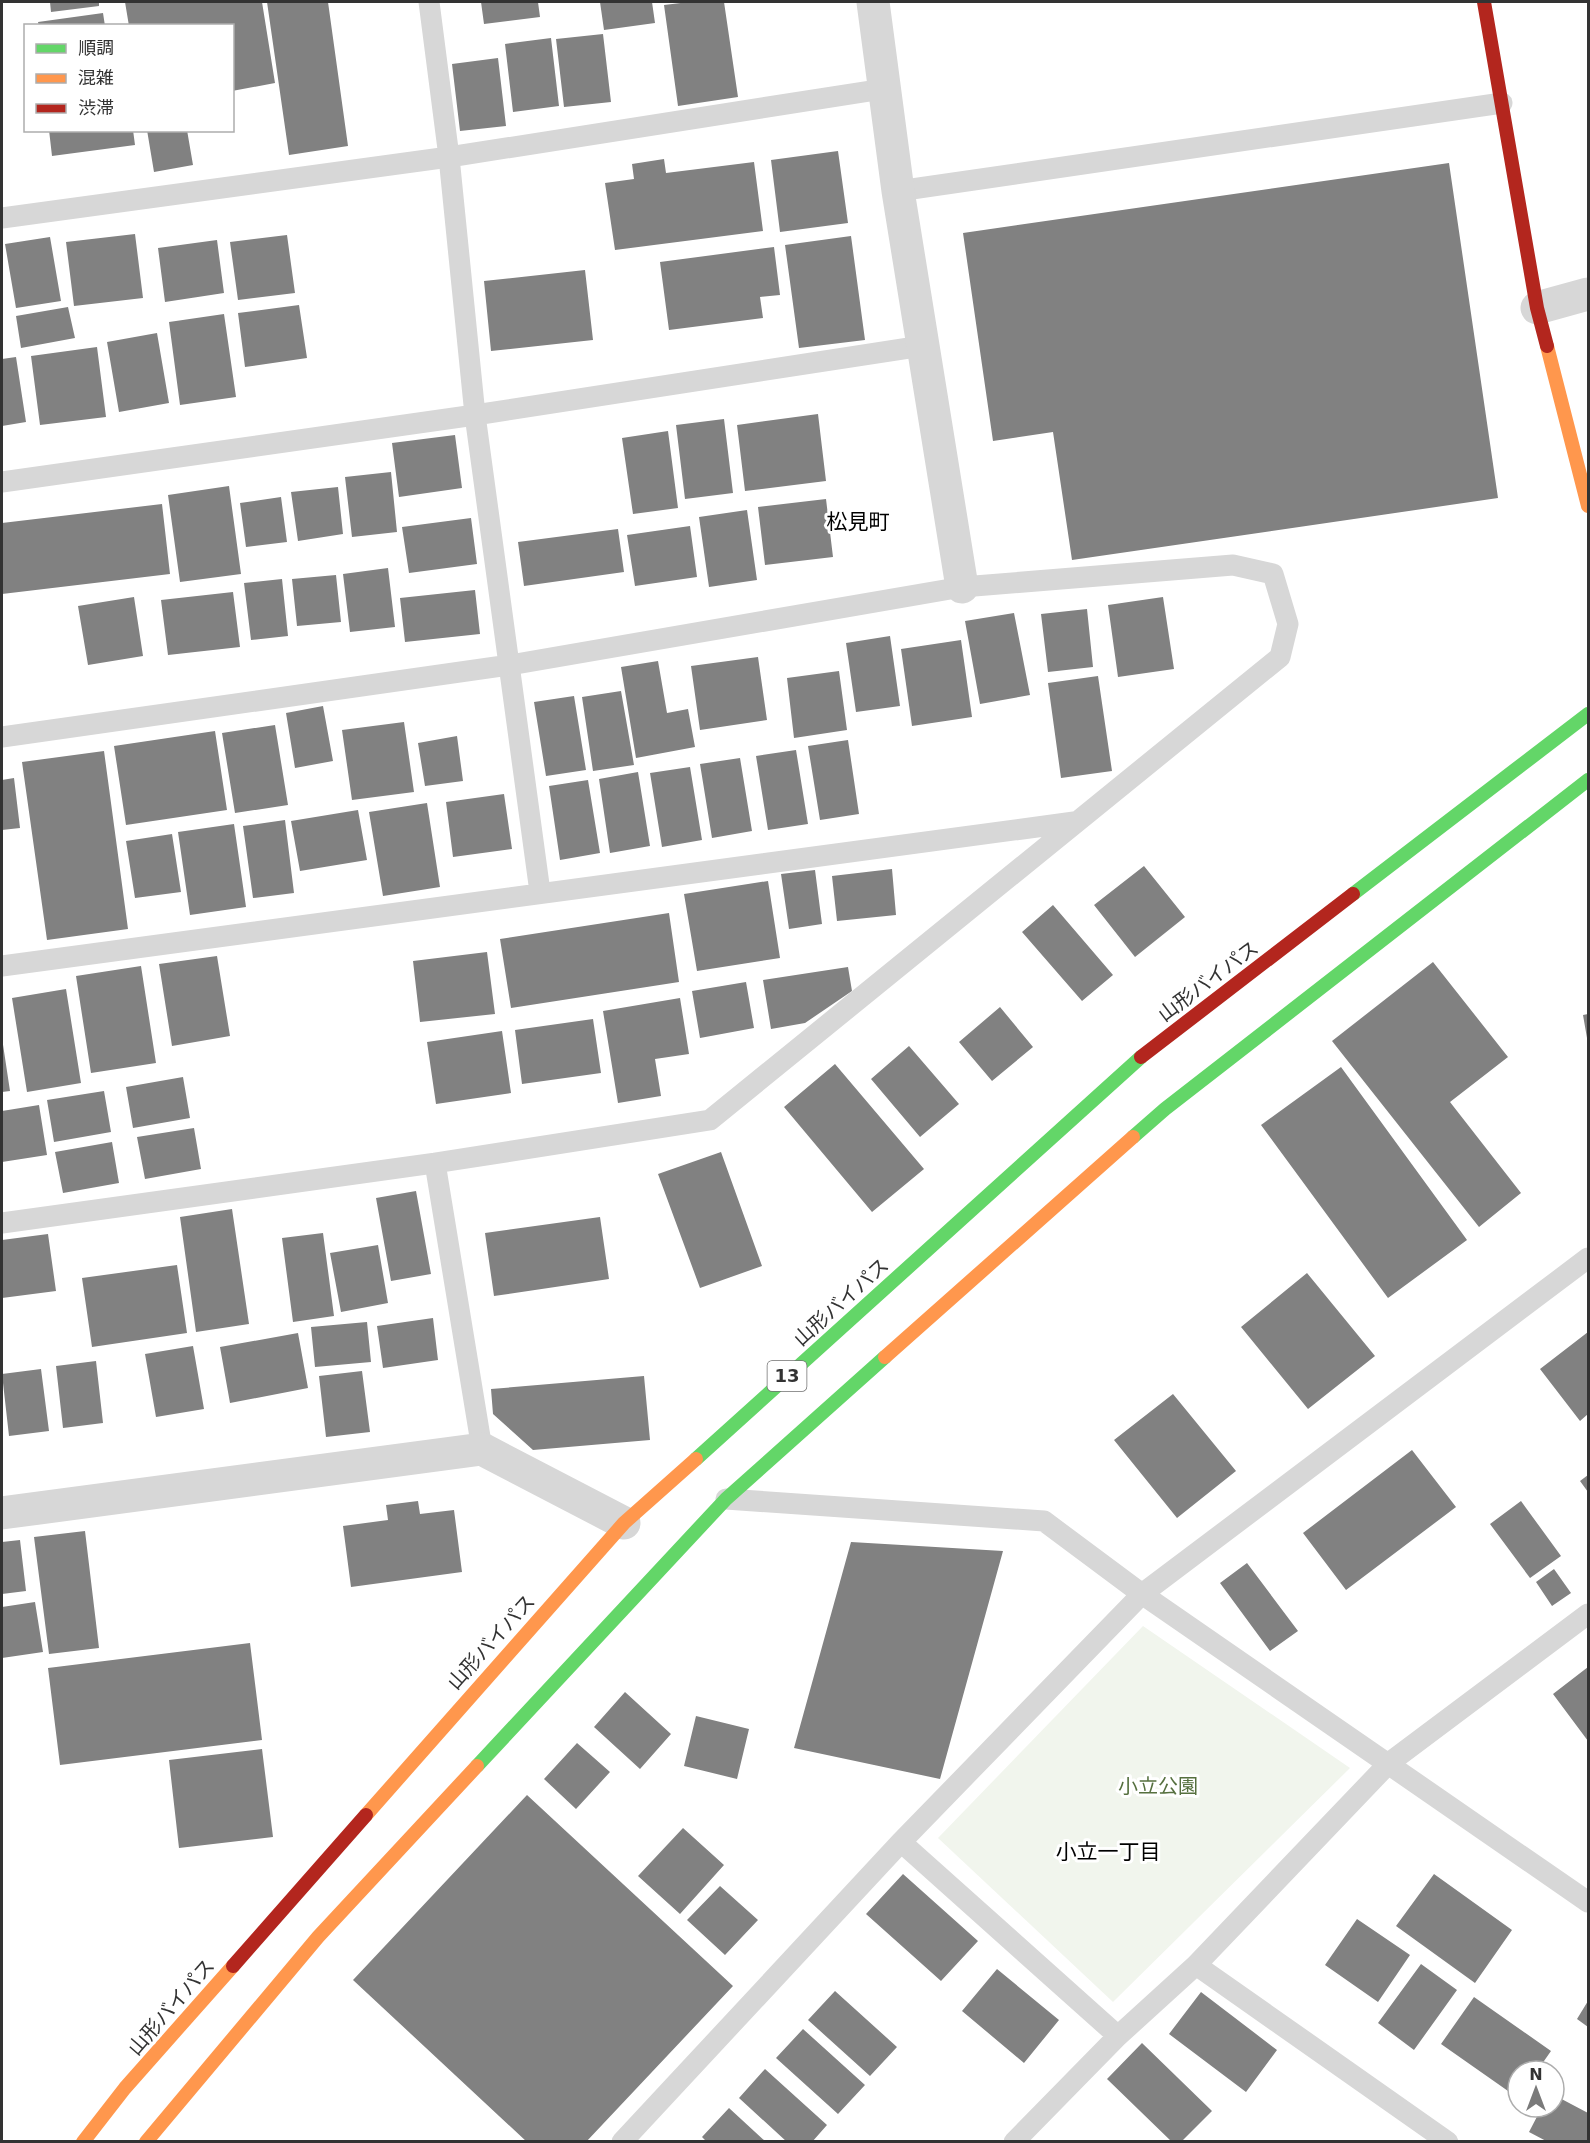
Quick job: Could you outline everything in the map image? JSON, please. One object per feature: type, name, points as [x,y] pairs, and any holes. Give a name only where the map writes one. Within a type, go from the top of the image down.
[{"type":"main road","points":[[1484,2],[1537,308],[1588,506]]},
{"type":"main road","name":"山形バイパス","points":[[83,2142],[179,2027],[624,1523],[1143,1055],[1588,714]]},
{"type":"main road","name":"13","points":[[146,2142],[318,1937],[726,1499],[1165,1109],[1588,780]]},
{"type":"street","points":[[873,2],[898,191],[962,587]]},
{"type":"street","points":[[1537,308],[1588,294]]},
{"type":"street","points":[[2,1513],[482,1449],[624,1523]]},
{"type":"lane","points":[[429,2],[449,157],[475,415],[540,892]]},
{"type":"lane","points":[[2,218],[449,157],[883,89]]},
{"type":"lane","points":[[898,191],[1502,103]]},
{"type":"lane","points":[[2,482],[475,415],[922,346]]},
{"type":"lane","points":[[2,737],[510,665],[962,587],[1233,565],[1273,574],[1288,624],[1280,657],[1075,821],[710,1120],[435,1163],[2,1223]]},
{"type":"lane","points":[[2,966],[1075,821]]},
{"type":"lane","points":[[435,1163],[482,1449]]},
{"type":"lane","points":[[622,2142],[901,1842],[1142,1594],[1588,1258]]},
{"type":"lane","points":[[726,1499],[1044,1521],[1142,1594],[1588,1902]]},
{"type":"lane","points":[[1014,2142],[1118,2036],[1196,1965],[1389,1763],[1588,1614]]},
{"type":"lane","points":[[901,1842],[1118,2036]]},
{"type":"lane","points":[[1196,1965],[1448,2142]]},
{"type":"green space","name":"小立公園","points":[[1143,1626],[1350,1768],[1113,2002],[938,1838]]},
{"type":"building","points":[[50,2],[99,2],[99,6],[51,12]]},
{"type":"building","points":[[125,2],[262,2],[275,83],[234,91],[234,24],[129,24]]},
{"type":"building","points":[[267,2],[328,2],[348,146],[289,155]]},
{"type":"building","points":[[481,2],[538,2],[540,17],[484,24]]},
{"type":"building","points":[[600,2],[652,2],[655,23],[604,30]]},
{"type":"building","points":[[724,2],[738,97],[678,106],[664,5]]},
{"type":"building","points":[[103,13],[105,24],[38,24],[38,22]]},
{"type":"building","points":[[603,34],[611,102],[564,107],[556,39]]},
{"type":"building","points":[[551,38],[559,106],[513,112],[505,44]]},
{"type":"building","points":[[498,58],[506,126],[460,131],[452,64]]},
{"type":"building","points":[[49,132],[133,132],[135,145],[52,156]]},
{"type":"building","points":[[147,132],[187,132],[193,165],[154,172]]},
{"type":"building","points":[[838,151],[848,223],[780,232],[771,160]]},
{"type":"building","points":[[664,159],[666,173],[754,162],[763,231],[615,250],[605,183],[634,179],[632,164]]},
{"type":"building","points":[[1449,163],[1498,498],[1072,560],[1053,432],[993,441],[963,233]]},
{"type":"building","points":[[135,234],[143,298],[74,306],[66,242]]},
{"type":"building","points":[[287,235],[295,293],[238,300],[230,242]]},
{"type":"building","points":[[851,236],[865,340],[799,348],[785,245]]},
{"type":"building","points":[[50,237],[61,301],[16,308],[5,244]]},
{"type":"building","points":[[217,240],[224,293],[165,302],[158,248]]},
{"type":"building","points":[[774,247],[780,295],[760,297],[763,318],[669,330],[660,262]]},
{"type":"building","points":[[585,270],[593,340],[491,351],[484,281]]},
{"type":"building","points":[[299,305],[307,358],[245,367],[238,313]]},
{"type":"building","points":[[68,307],[75,338],[21,348],[16,316]]},
{"type":"building","points":[[224,314],[236,397],[180,405],[169,322]]},
{"type":"building","points":[[157,333],[169,403],[119,412],[107,342]]},
{"type":"building","points":[[97,347],[106,417],[40,425],[31,356]]},
{"type":"building","points":[[16,357],[26,422],[2,426],[2,359]]},
{"type":"building","points":[[818,414],[826,481],[745,491],[737,425]]},
{"type":"building","points":[[724,419],[733,493],[685,499],[676,425]]},
{"type":"building","points":[[668,431],[678,508],[633,514],[622,438]]},
{"type":"building","points":[[455,435],[462,488],[399,497],[392,443]]},
{"type":"building","points":[[391,472],[397,532],[352,537],[345,477]]},
{"type":"building","points":[[229,486],[241,574],[180,582],[168,495]]},
{"type":"building","points":[[338,487],[343,534],[298,541],[291,492]]},
{"type":"building","points":[[281,497],[287,542],[246,547],[240,503]]},
{"type":"building","points":[[826,499],[833,557],[765,565],[758,507]]},
{"type":"building","points":[[162,504],[170,574],[2,594],[2,523]]},
{"type":"building","points":[[747,510],[757,580],[709,587],[699,517]]},
{"type":"building","points":[[471,518],[477,564],[409,573],[402,527]]},
{"type":"building","points":[[690,526],[697,577],[635,586],[627,535]]},
{"type":"building","points":[[618,529],[624,572],[524,586],[518,542]]},
{"type":"building","points":[[388,568],[395,627],[350,632],[343,574]]},
{"type":"building","points":[[336,575],[341,622],[297,626],[292,579]]},
{"type":"building","points":[[282,579],[288,636],[251,640],[244,583]]},
{"type":"building","points":[[475,590],[480,634],[405,642],[400,598]]},
{"type":"building","points":[[233,592],[240,647],[168,655],[161,600]]},
{"type":"building","points":[[134,597],[143,656],[88,665],[78,606]]},
{"type":"building","points":[[1163,597],[1174,669],[1118,677],[1108,605]]},
{"type":"building","points":[[1087,609],[1093,667],[1048,672],[1041,614]]},
{"type":"building","points":[[1014,613],[1030,695],[980,704],[965,621]]},
{"type":"building","points":[[890,636],[900,706],[856,712],[846,643]]},
{"type":"building","points":[[961,640],[972,717],[912,726],[901,649]]},
{"type":"building","points":[[758,657],[767,720],[700,730],[691,666]]},
{"type":"building","points":[[658,661],[667,713],[688,709],[695,747],[636,758],[621,667]]},
{"type":"building","points":[[839,671],[847,730],[794,738],[787,678]]},
{"type":"building","points":[[1098,676],[1112,771],[1061,778],[1048,683]]},
{"type":"building","points":[[621,691],[634,765],[593,771],[582,697]]},
{"type":"building","points":[[574,696],[586,770],[546,776],[534,702]]},
{"type":"building","points":[[323,706],[333,761],[295,768],[286,713]]},
{"type":"building","points":[[404,722],[414,792],[352,800],[342,730]]},
{"type":"building","points":[[275,725],[288,805],[235,813],[222,733]]},
{"type":"building","points":[[215,731],[227,810],[126,825],[114,746]]},
{"type":"building","points":[[457,736],[463,781],[425,786],[418,743]]},
{"type":"building","points":[[848,740],[859,814],[820,820],[808,746]]},
{"type":"building","points":[[796,750],[808,824],[768,830],[756,756]]},
{"type":"building","points":[[104,751],[128,929],[47,940],[22,762]]},
{"type":"building","points":[[740,758],[752,831],[712,838],[700,764]]},
{"type":"building","points":[[690,767],[702,840],[662,847],[650,773]]},
{"type":"building","points":[[638,772],[650,846],[610,853],[599,779]]},
{"type":"building","points":[[14,778],[20,828],[2,830],[2,780]]},
{"type":"building","points":[[588,780],[600,853],[560,860],[549,786]]},
{"type":"building","points":[[504,794],[512,849],[453,857],[446,802]]},
{"type":"building","points":[[427,803],[440,887],[383,896],[369,812]]},
{"type":"building","points":[[358,810],[367,860],[300,871],[291,821]]},
{"type":"building","points":[[285,820],[294,893],[253,898],[243,826]]},
{"type":"building","points":[[234,824],[246,907],[190,915],[178,832]]},
{"type":"building","points":[[172,834],[181,892],[135,898],[126,841]]},
{"type":"building","points":[[1144,866],[1185,917],[1135,957],[1094,905]]},
{"type":"building","points":[[892,869],[896,915],[837,921],[832,876]]},
{"type":"building","points":[[815,870],[822,924],[789,929],[781,874]]},
{"type":"building","points":[[768,881],[780,958],[697,971],[684,894]]},
{"type":"building","points":[[1053,905],[1113,975],[1082,1001],[1022,932]]},
{"type":"building","points":[[669,913],[679,982],[511,1008],[500,939]]},
{"type":"building","points":[[487,952],[495,1014],[420,1022],[413,961]]},
{"type":"building","points":[[217,956],[230,1036],[172,1046],[159,964]]},
{"type":"building","points":[[1433,962],[1508,1057],[1450,1102],[1521,1193],[1479,1227],[1332,1041]]},
{"type":"building","points":[[141,966],[156,1063],[91,1073],[76,976]]},
{"type":"building","points":[[848,967],[852,991],[805,1023],[771,1029],[763,980]]},
{"type":"building","points":[[746,982],[754,1028],[700,1038],[692,991]]},
{"type":"building","points":[[66,989],[81,1083],[27,1092],[12,998]]},
{"type":"building","points":[[680,998],[689,1054],[655,1059],[661,1096],[618,1103],[603,1011]]},
{"type":"building","points":[[1000,1007],[1033,1047],[992,1081],[959,1042]]},
{"type":"building","points":[[1588,1014],[1588,1037],[1587,1038],[1583,1015]]},
{"type":"building","points":[[593,1019],[601,1073],[522,1084],[515,1030]]},
{"type":"building","points":[[502,1031],[511,1093],[436,1104],[427,1042]]},
{"type":"building","points":[[2,1038],[10,1091],[2,1092]]},
{"type":"building","points":[[909,1046],[959,1104],[920,1137],[871,1079]]},
{"type":"building","points":[[835,1064],[924,1169],[872,1212],[784,1107]]},
{"type":"building","points":[[1341,1067],[1467,1240],[1388,1298],[1261,1125]]},
{"type":"building","points":[[183,1077],[190,1118],[133,1128],[126,1087]]},
{"type":"building","points":[[104,1091],[111,1132],[54,1142],[47,1100]]},
{"type":"building","points":[[39,1105],[47,1155],[2,1162],[2,1111]]},
{"type":"building","points":[[194,1128],[201,1169],[145,1179],[137,1137]]},
{"type":"building","points":[[112,1142],[119,1183],[63,1193],[55,1152]]},
{"type":"building","points":[[721,1152],[762,1266],[700,1288],[658,1174]]},
{"type":"building","points":[[416,1191],[431,1274],[391,1281],[376,1198]]},
{"type":"building","points":[[232,1209],[249,1324],[196,1332],[180,1217]]},
{"type":"building","points":[[600,1217],[609,1279],[494,1296],[485,1233]]},
{"type":"building","points":[[323,1233],[334,1316],[293,1322],[282,1238]]},
{"type":"building","points":[[48,1234],[56,1291],[2,1298],[2,1240]]},
{"type":"building","points":[[378,1245],[388,1303],[341,1312],[330,1253]]},
{"type":"building","points":[[177,1265],[187,1333],[92,1347],[82,1278]]},
{"type":"building","points":[[1307,1273],[1375,1356],[1308,1409],[1241,1327]]},
{"type":"building","points":[[433,1318],[438,1360],[383,1368],[377,1326]]},
{"type":"building","points":[[367,1322],[371,1362],[315,1367],[311,1327]]},
{"type":"building","points":[[1588,1332],[1588,1414],[1580,1421],[1540,1369]]},
{"type":"building","points":[[298,1333],[308,1388],[230,1403],[220,1347]]},
{"type":"building","points":[[193,1346],[204,1409],[156,1417],[145,1354]]},
{"type":"building","points":[[96,1361],[103,1423],[63,1428],[56,1366]]},
{"type":"building","points":[[41,1369],[49,1431],[9,1436],[2,1374]]},
{"type":"building","points":[[362,1371],[370,1432],[326,1437],[319,1376]]},
{"type":"building","points":[[644,1376],[650,1440],[533,1450],[493,1414],[491,1389]]},
{"type":"building","points":[[1173,1394],[1236,1471],[1177,1518],[1114,1440]]},
{"type":"building","points":[[1412,1450],[1456,1507],[1346,1590],[1303,1533]]},
{"type":"building","points":[[1588,1475],[1588,1492],[1580,1481]]},
{"type":"building","points":[[418,1501],[420,1514],[454,1510],[462,1572],[351,1587],[343,1526],[388,1520],[386,1505]]},
{"type":"building","points":[[1521,1501],[1561,1556],[1530,1578],[1490,1524]]},
{"type":"building","points":[[85,1531],[99,1648],[49,1654],[34,1537]]},
{"type":"building","points":[[20,1540],[26,1591],[2,1594],[2,1542]]},
{"type":"building","points":[[851,1542],[1003,1551],[940,1779],[794,1748]]},
{"type":"building","points":[[1247,1563],[1298,1631],[1270,1651],[1220,1583]]},
{"type":"building","points":[[1554,1569],[1571,1593],[1552,1606],[1536,1582]]},
{"type":"building","points":[[35,1602],[43,1652],[2,1658],[2,1607]]},
{"type":"building","points":[[250,1643],[262,1740],[60,1765],[48,1668]]},
{"type":"building","points":[[1588,1667],[1588,1741],[1553,1694]]},
{"type":"building","points":[[625,1692],[671,1734],[640,1769],[594,1727]]},
{"type":"building","points":[[696,1716],[749,1729],[737,1779],[684,1766]]},
{"type":"building","points":[[577,1743],[610,1772],[576,1809],[544,1779]]},
{"type":"building","points":[[262,1749],[273,1837],[179,1848],[169,1760]]},
{"type":"building","points":[[527,1795],[733,1986],[586,2142],[527,2142],[353,1980]]},
{"type":"building","points":[[683,1828],[724,1865],[680,1914],[638,1876]]},
{"type":"building","points":[[903,1874],[978,1941],[941,1981],[866,1914]]},
{"type":"building","points":[[1434,1874],[1512,1930],[1475,1983],[1396,1926]]},
{"type":"building","points":[[720,1886],[758,1920],[725,1955],[687,1920]]},
{"type":"building","points":[[1357,1919],[1410,1955],[1378,2002],[1325,1965]]},
{"type":"building","points":[[1421,1964],[1457,1990],[1414,2050],[1378,2023]]},
{"type":"building","points":[[997,1969],[1059,2020],[1024,2063],[962,2011]]},
{"type":"building","points":[[835,1991],[897,2047],[870,2076],[808,2020]]},
{"type":"building","points":[[1201,1992],[1277,2050],[1246,2092],[1169,2034]]},
{"type":"building","points":[[1474,1997],[1551,2051],[1545,2059],[1506,2059],[1506,2090],[1441,2044]]},
{"type":"building","points":[[1588,2001],[1588,2027],[1577,2019]]},
{"type":"building","points":[[803,2029],[865,2085],[838,2114],[776,2058]]},
{"type":"building","points":[[1142,2043],[1212,2111],[1181,2142],[1172,2142],[1107,2079]]},
{"type":"building","points":[[765,2069],[827,2125],[812,2142],[787,2142],[739,2098]]},
{"type":"building","points":[[1566,2101],[1588,2113],[1588,2142],[1548,2142],[1529,2132],[1536,2119],[1566,2119]]},
{"type":"building","points":[[729,2108],[766,2142],[707,2142],[702,2137]]},
{"type":"traffic: fast","points":[[1353,894],[1588,714]]},
{"type":"traffic: fast","points":[[1133,1137],[1165,1109],[1588,780]]},
{"type":"traffic: fast","points":[[696,1459],[1141,1057]]},
{"type":"traffic: fast","points":[[477,1766],[726,1499],[885,1357]]},
{"type":"traffic: slow","points":[[1547,346],[1588,506]]},
{"type":"traffic: slow","points":[[885,1357],[1133,1137]]},
{"type":"traffic: slow","points":[[366,1815],[624,1523],[696,1459]]},
{"type":"traffic: slow","points":[[146,2142],[318,1937],[477,1766]]},
{"type":"traffic: slow","points":[[83,2142],[125,2088],[233,1966]]},
{"type":"traffic: jam","points":[[1484,2],[1537,308],[1547,346]]},
{"type":"traffic: jam","points":[[1141,1057],[1353,894]]},
{"type":"traffic: jam","points":[[233,1966],[366,1815]]},
{"type":"district","name":"松見町","points":[[858,522]]},
{"type":"district","name":"小立一丁目","points":[[1108,1852]]}]
